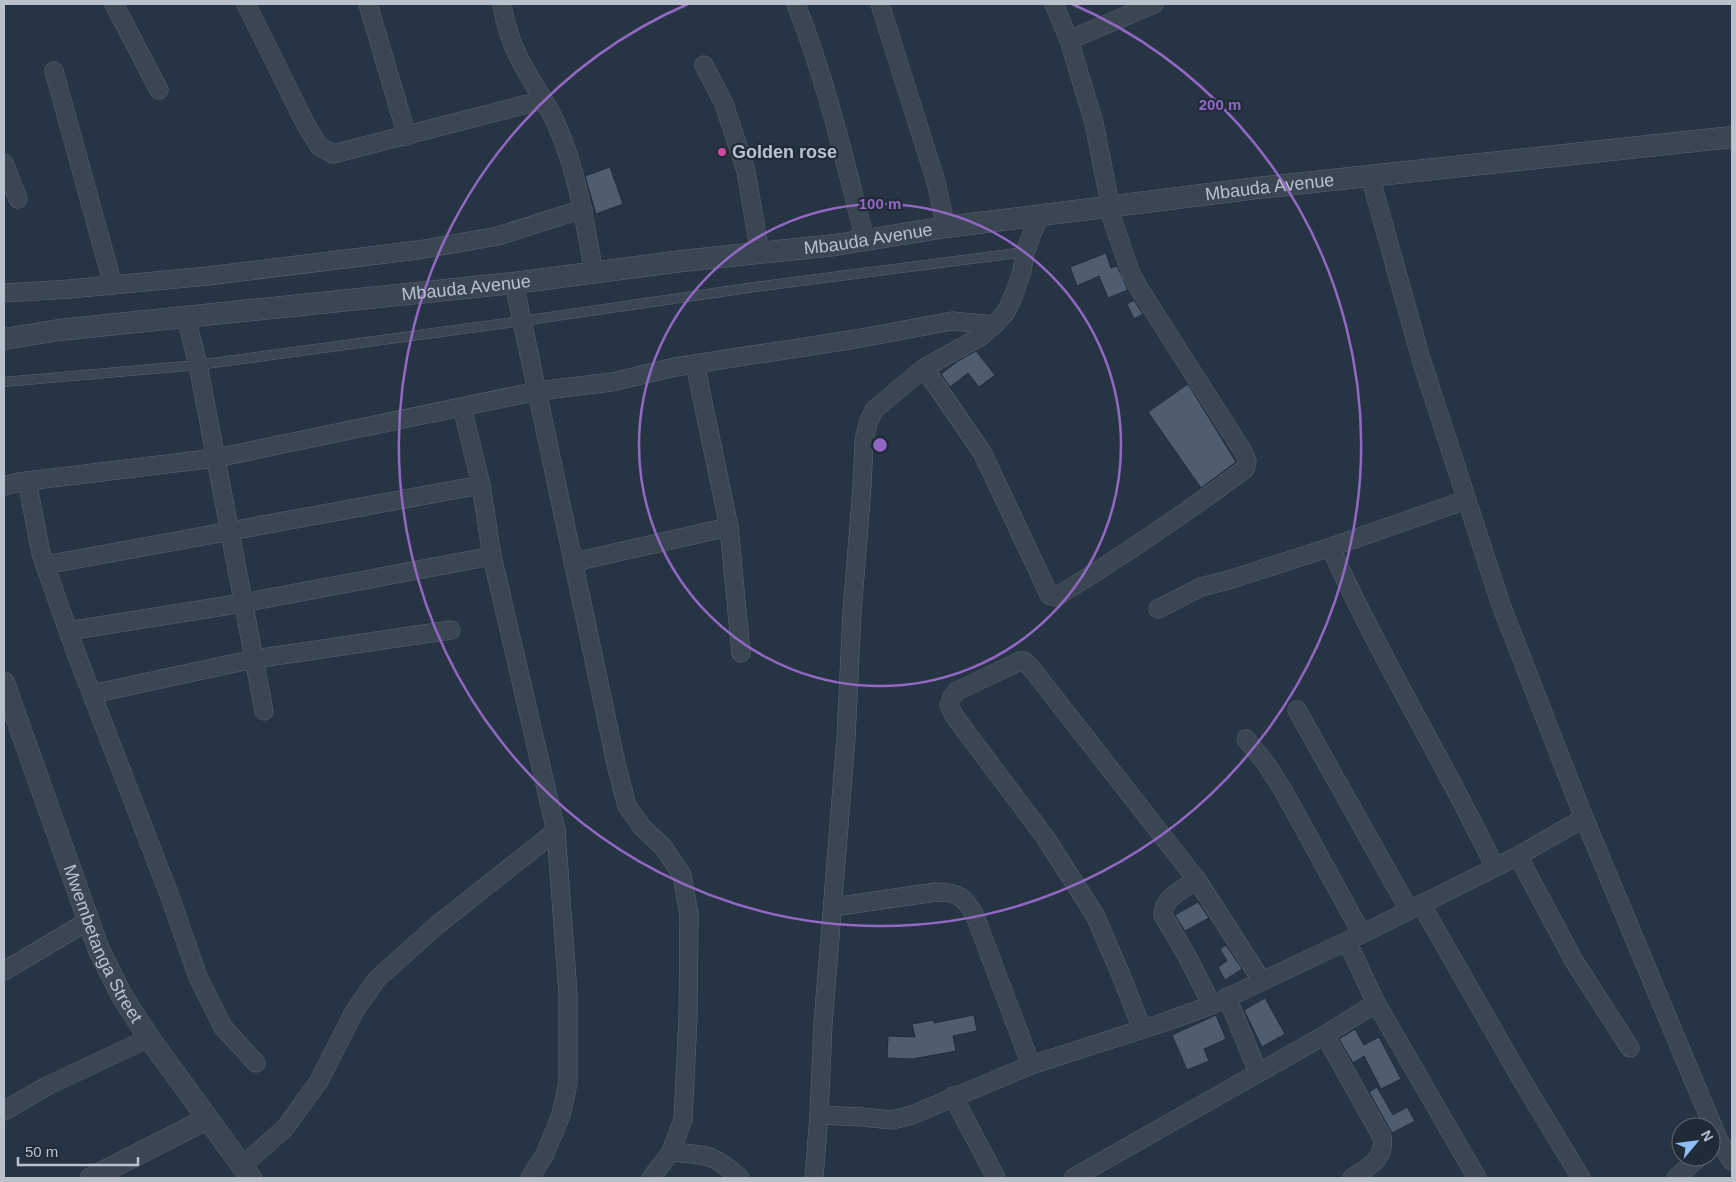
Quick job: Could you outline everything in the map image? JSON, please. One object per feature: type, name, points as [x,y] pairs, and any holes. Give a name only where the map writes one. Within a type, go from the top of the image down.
[{"type":"street","points":[[114,4],[159,90]]},
{"type":"street","points":[[246,4],[306,125],[319,146],[333,154],[543,100]]},
{"type":"street","points":[[368,4],[407,136]]},
{"type":"street","points":[[502,4],[505,25],[518,57],[563,140],[583,209],[594,273]]},
{"type":"street","points":[[796,4],[837,130],[866,240]]},
{"type":"street","points":[[880,4],[936,182],[946,227]]},
{"type":"street","points":[[924,368],[982,452],[1048,592],[1054,597],[1088,578],[1186,512],[1245,469],[1248,461],[1131,274],[1108,207],[1110,204],[1094,123],[1069,40],[1054,4]]},
{"type":"street","points":[[1069,40],[1154,4]]},
{"type":"street","points":[[704,65],[724,104],[746,171],[760,253]]},
{"type":"street","points":[[54,71],[113,285]]},
{"type":"street","name":"Mbauda Avenue","points":[[4,338],[59,330],[514,283],[866,240],[946,227],[1108,207],[1370,176],[1732,137]]},
{"type":"street","points":[[4,162],[18,199]]},
{"type":"street","points":[[1370,176],[1421,359],[1501,605],[1704,1117]]},
{"type":"street","points":[[4,293],[208,276],[418,250],[498,236],[583,209]]},
{"type":"street","points":[[814,1178],[823,1024],[846,738],[852,613],[864,441],[868,423],[874,410],[924,368],[980,337],[994,326],[1006,312],[1014,297],[1022,271],[1025,252],[1039,216]]},
{"type":"street","points":[[514,283],[626,806],[642,827],[663,847],[682,875],[689,915],[688,1018],[683,1119],[670,1152],[650,1178]]},
{"type":"street","points":[[186,318],[198,365],[264,711]]},
{"type":"street","points":[[4,486],[216,458],[538,391],[612,382],[675,367],[856,339],[952,321],[994,326]]},
{"type":"street","points":[[695,364],[729,526],[741,653]]},
{"type":"street","points":[[462,407],[481,484],[492,556],[556,831],[568,993],[568,1083],[561,1115],[545,1154],[530,1178]]},
{"type":"street","points":[[27,482],[45,565],[68,631],[169,894],[198,977],[223,1027],[256,1063]]},
{"type":"street","points":[[45,565],[481,484]]},
{"type":"street","points":[[1158,609],[1201,587],[1232,579],[1330,547],[1466,500]]},
{"type":"street","points":[[574,562],[729,526]]},
{"type":"street","points":[[1330,547],[1390,667],[1495,867]]},
{"type":"street","points":[[68,631],[243,603],[492,556]]},
{"type":"street","points":[[92,694],[254,659],[451,630]]},
{"type":"street","points":[[1142,1029],[1095,915],[1045,837],[955,717],[949,705],[957,691],[1020,661],[1024,661],[1197,880],[1262,981]]},
{"type":"street","name":"Mwembetanga Street","points":[[4,683],[99,950],[122,996],[149,1038],[246,1172]]},
{"type":"street","points":[[1297,710],[1581,1178]]},
{"type":"street","points":[[1246,739],[1267,765],[1280,786],[1354,938],[1376,1003],[1477,1178]]},
{"type":"street","points":[[819,1115],[892,1120],[930,1108],[953,1096],[1031,1065],[1142,1029],[1220,1001],[1354,938],[1518,856],[1584,818]]},
{"type":"street","points":[[246,1172],[286,1128],[319,1081],[355,1010],[377,979],[436,926],[556,831]]},
{"type":"street","points":[[1518,856],[1574,961],[1630,1048]]},
{"type":"street","points":[[1197,880],[1167,900],[1163,915],[1187,956],[1220,1001],[1258,1072]]},
{"type":"street","points":[[832,907],[936,892],[950,892],[961,896],[969,904],[976,916],[1031,1065]]},
{"type":"street","points":[[4,971],[88,921]]},
{"type":"street","points":[[1073,1178],[1325,1035],[1376,1003]]},
{"type":"street","points":[[1325,1035],[1382,1137],[1384,1146],[1381,1154],[1368,1167],[1352,1178]]},
{"type":"street","points":[[4,1111],[47,1086],[149,1038]]},
{"type":"street","points":[[953,1096],[996,1178]]},
{"type":"street","points":[[91,1178],[207,1119]]},
{"type":"street","points":[[1721,1150],[1732,1161]]},
{"type":"street","points":[[670,1152],[712,1157],[724,1164],[740,1178]]},
{"type":"street","points":[[1676,1178],[1688,1167]]},
{"type":"lane","points":[[4,382],[198,365],[762,286],[1025,252]]},
{"type":"building","points":[[610,167],[623,204],[596,214],[585,176]]},
{"type":"building","points":[[1106,253],[1111,268],[1117,266],[1128,290],[1108,298],[1099,276],[1077,286],[1070,267]]},
{"type":"building","points":[[1134,300],[1143,314],[1134,319],[1127,304]]},
{"type":"building","points":[[976,351],[995,375],[979,387],[968,373],[950,387],[941,374],[958,361]]},
{"type":"building","points":[[1188,384],[1236,462],[1201,488],[1148,412]]},
{"type":"building","points":[[1198,902],[1209,918],[1185,931],[1175,915]]},
{"type":"building","points":[[1226,945],[1242,969],[1225,980],[1218,967],[1227,961],[1220,949]]},
{"type":"building","points":[[1265,998],[1285,1034],[1262,1047],[1244,1010]]},
{"type":"building","points":[[974,1015],[977,1031],[953,1036],[956,1051],[913,1059],[887,1058],[888,1036],[915,1037],[912,1024],[933,1020],[934,1023]]},
{"type":"building","points":[[1216,1015],[1226,1039],[1204,1049],[1209,1061],[1187,1070],[1172,1035]]},
{"type":"building","points":[[1355,1029],[1364,1045],[1379,1037],[1401,1079],[1381,1089],[1364,1056],[1353,1063],[1339,1039]]},
{"type":"building","points":[[1377,1087],[1393,1115],[1407,1107],[1415,1121],[1392,1133],[1369,1092]]},
{"type":"place","name":"Golden rose","points":[[722,152]]}]
